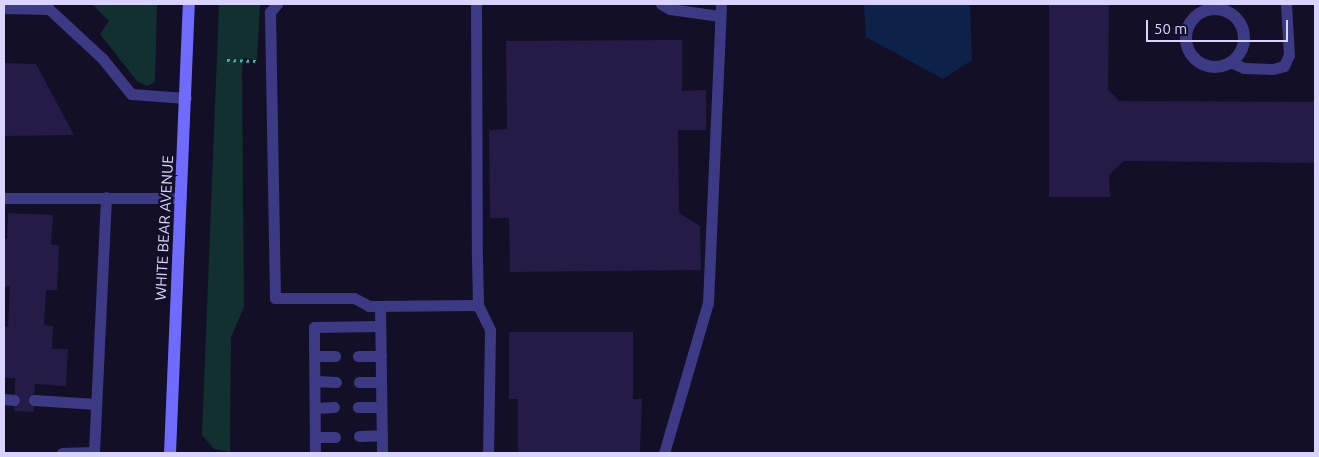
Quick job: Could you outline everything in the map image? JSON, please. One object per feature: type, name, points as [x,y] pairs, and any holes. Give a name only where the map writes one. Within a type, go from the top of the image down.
[{"type":"main road","name":"WHITE BEAR AVENUE","points":[[170,453],[190,4]]},
{"type":"street","points":[[1215,6],[1235,15],[1244,28],[1244,46],[1238,58],[1222,67],[1205,66],[1192,57],[1185,43],[1188,24],[1203,10],[1215,6]]},
{"type":"lane","points":[[277,4],[270,12],[275,298],[354,298],[368,306],[478,305]]},
{"type":"lane","points":[[476,4],[478,305],[490,330],[488,453]]},
{"type":"lane","points":[[661,4],[670,8],[720,16]]},
{"type":"lane","points":[[664,453],[708,303],[721,4]]},
{"type":"lane","points":[[1230,62],[1244,68],[1284,66],[1288,55],[1286,4]]},
{"type":"lane","points":[[4,8],[49,8],[102,58],[131,94],[186,98]]},
{"type":"lane","points":[[62,453],[94,453],[106,197]]},
{"type":"lane","points":[[4,198],[182,198]]},
{"type":"lane","points":[[380,306],[382,453]]},
{"type":"lane","points":[[315,453],[314,327],[380,326]]},
{"type":"lane","points":[[315,356],[335,356]]},
{"type":"lane","points":[[358,356],[381,356]]},
{"type":"lane","points":[[315,382],[336,382]]},
{"type":"lane","points":[[359,382],[381,382]]},
{"type":"lane","points":[[34,400],[96,404]]},
{"type":"lane","points":[[315,408],[334,408]]},
{"type":"lane","points":[[358,408],[381,408]]},
{"type":"lane","points":[[359,436],[382,435]]},
{"type":"lane","points":[[315,437],[335,437]]},
{"type":"path","points":[[227,60],[246,61]]},
{"type":"green space","points":[[92,4],[157,4],[155,82],[147,86],[137,81],[100,34],[109,21]]},
{"type":"green space","points":[[219,4],[260,4],[257,60],[244,58],[242,66],[244,307],[231,337],[230,452],[214,449],[202,435]]},
{"type":"water","points":[[864,4],[970,4],[972,60],[943,79],[866,37]]},
{"type":"building","points":[[1049,4],[1109,4],[1108,89],[1119,101],[1312,102],[1315,99],[1315,163],[1124,161],[1109,175],[1110,197],[1049,197]]},
{"type":"building","points":[[682,40],[682,91],[706,90],[706,130],[678,130],[679,213],[700,226],[701,270],[510,272],[509,218],[490,218],[489,130],[507,129],[506,41]]},
{"type":"building","points":[[4,63],[36,64],[74,135],[4,136]]},
{"type":"building","points":[[8,213],[53,215],[51,245],[59,245],[57,290],[46,290],[44,325],[53,326],[52,349],[68,349],[66,386],[35,384],[34,412],[14,411],[15,378],[4,378],[4,326],[8,327],[10,286],[4,286],[4,239],[7,239]]},
{"type":"building","points":[[509,332],[633,332],[633,399],[642,399],[640,453],[518,453],[518,399],[509,399]]}]
